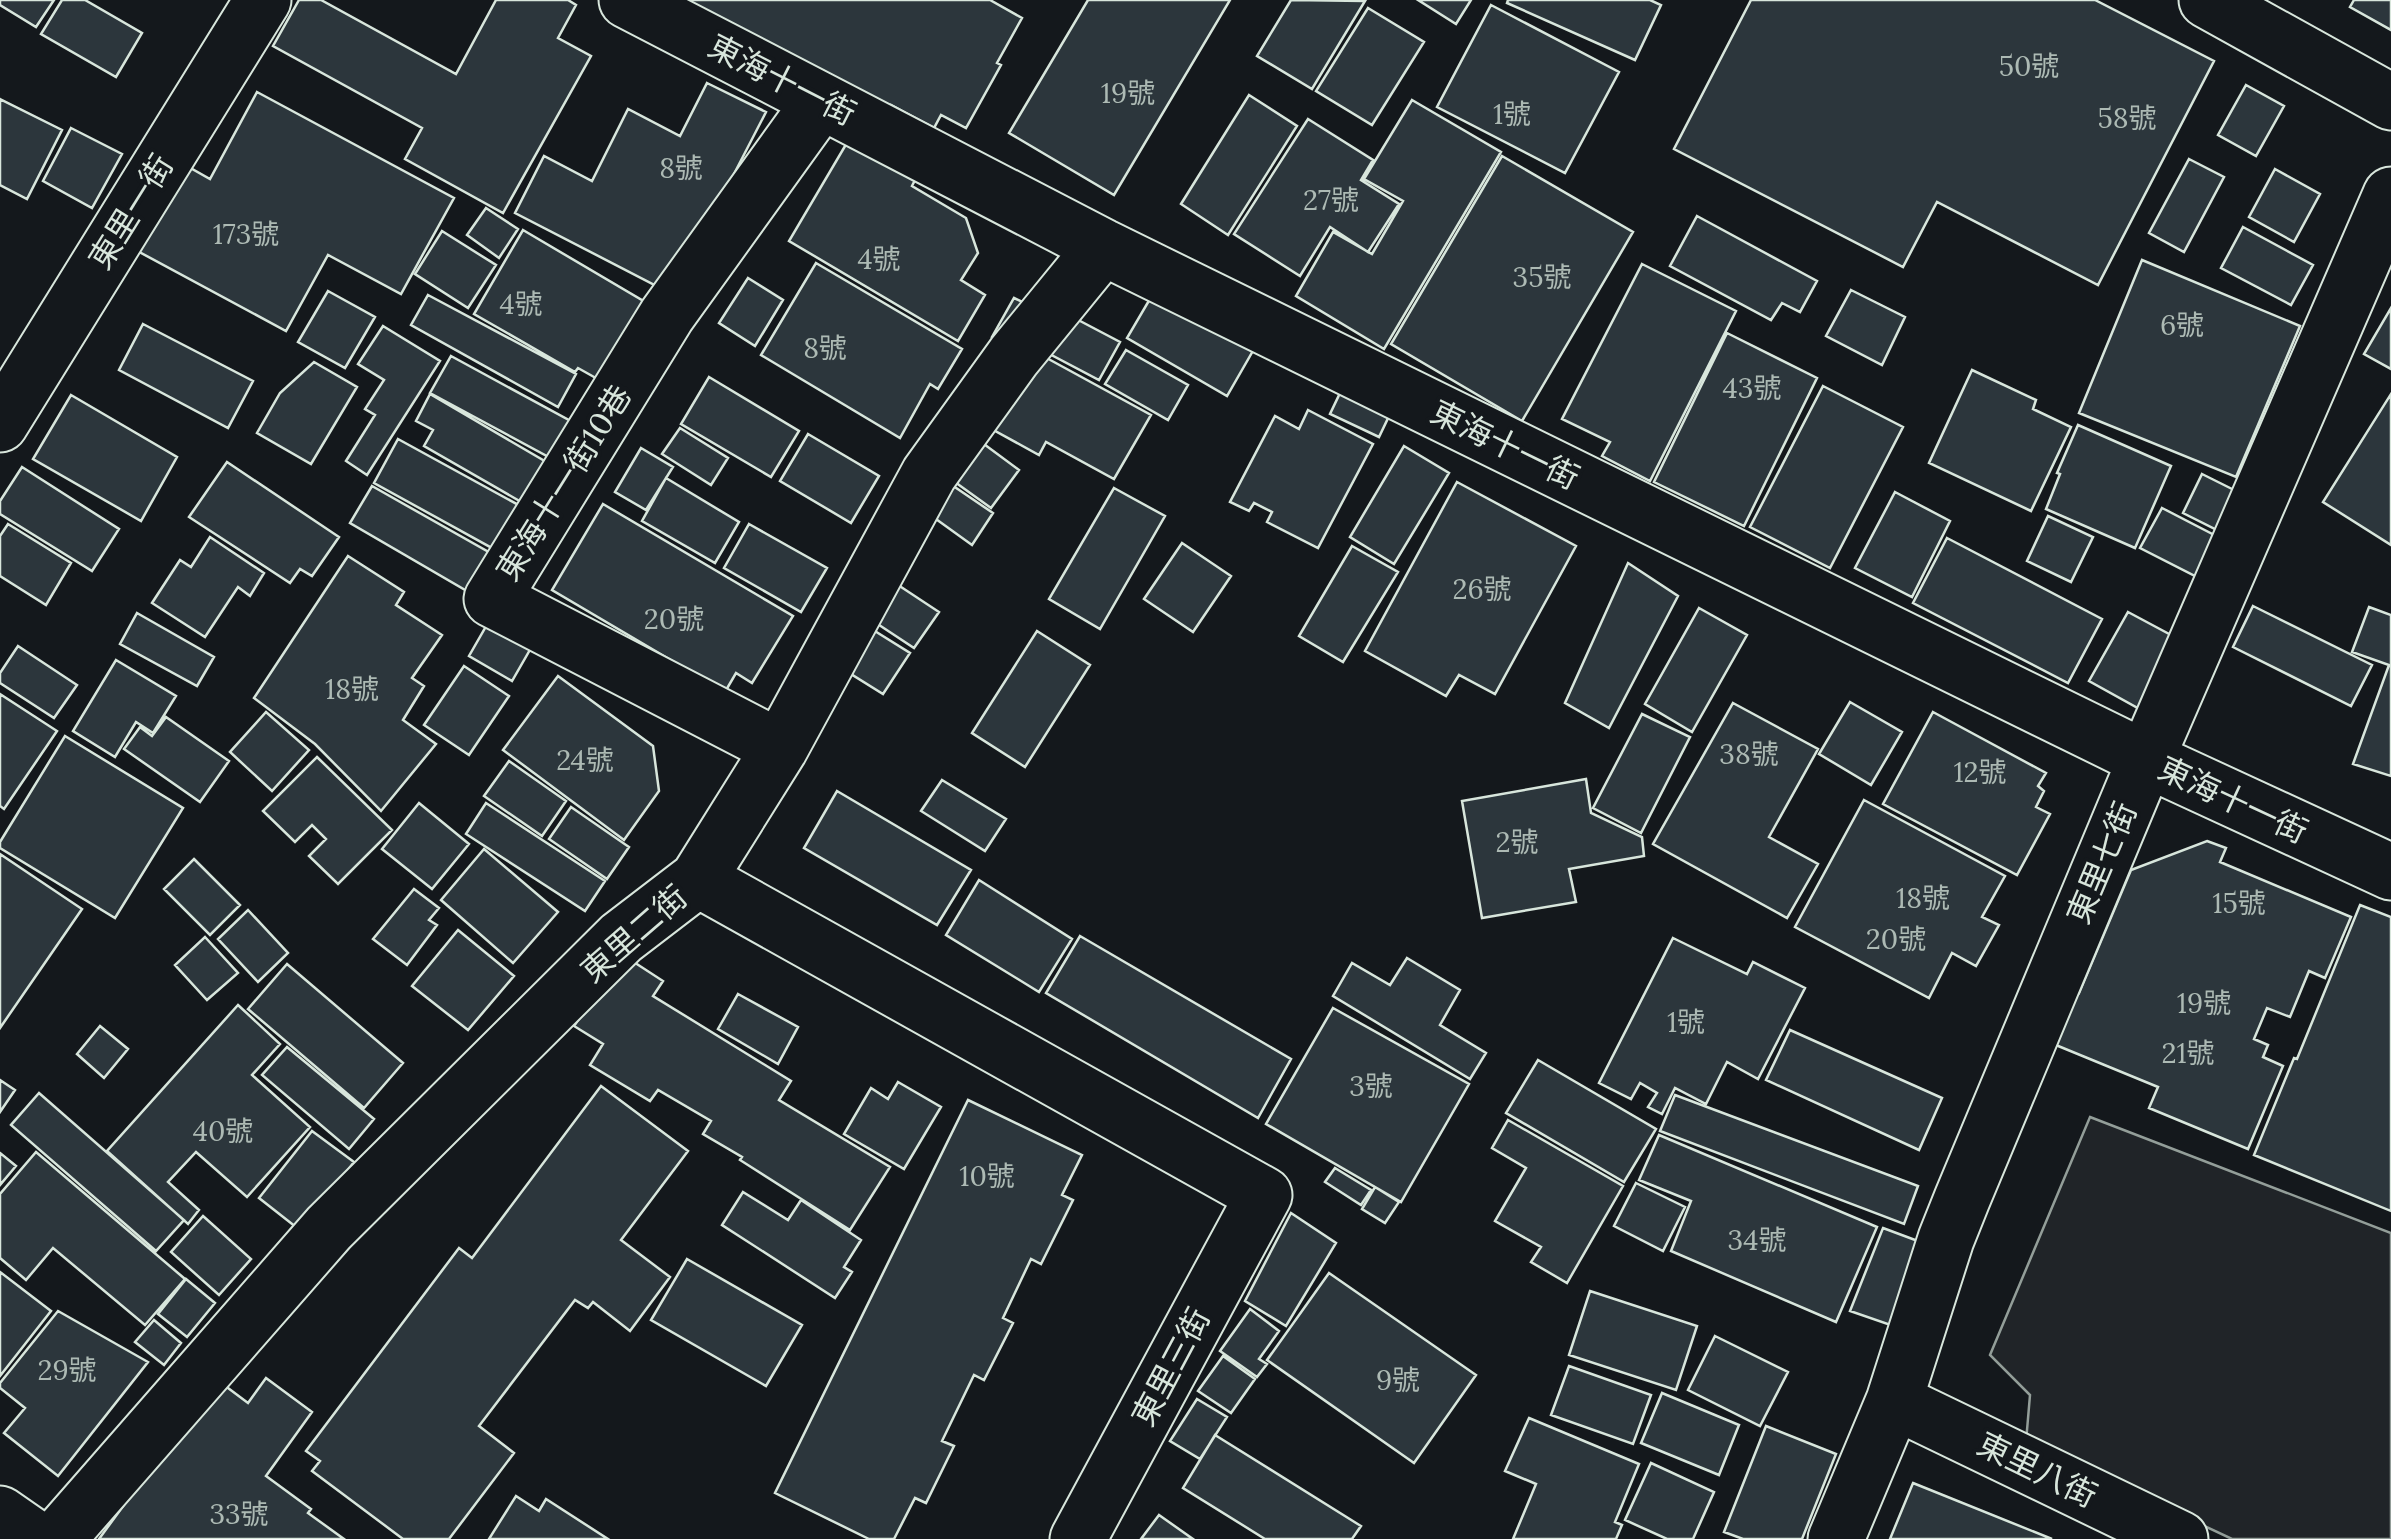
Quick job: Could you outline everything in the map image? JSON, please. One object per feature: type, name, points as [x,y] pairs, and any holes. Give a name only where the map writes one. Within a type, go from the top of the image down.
[{"type":"street","name":"東里一街","points":[[0,424],[262,0]]},
{"type":"street","name":"東海十一街","points":[[627,0],[1103,248],[2146,759],[2391,872]]},
{"type":"street","points":[[2207,0],[2391,102]]},
{"type":"street","name":"東海十一街10巷","points":[[780,748],[492,599],[667,315],[821,100]]},
{"type":"street","name":"東里七街","points":[[1836,1539],[1894,1401],[1946,1238],[2146,759],[2391,195]]},
{"type":"street","name":"東里二街","points":[[57,1539],[329,1228],[621,938],[698,879],[780,748],[929,474],[1014,356],[1103,248]]},
{"type":"street","name":"東里三街","points":[[698,879],[1264,1195],[1078,1539]]},
{"type":"street","name":"東里八街","points":[[1894,1401],[2180,1539]]},
{"type":"street","points":[[0,1514],[36,1539]]},
{"type":"shaded area","points":[[2090,1117],[2391,1233],[2391,1539],[2232,1539],[2026,1442],[2030,1395],[1990,1355]]},
{"type":"building","points":[[0,0],[54,0],[36,27],[0,5]]},
{"type":"building","points":[[62,0],[85,0],[142,33],[116,77],[41,34]]},
{"type":"building","points":[[299,0],[321,0],[456,74],[496,0],[568,0],[576,5],[558,38],[591,56],[503,213],[405,159],[422,128],[273,46]]},
{"type":"building","points":[[657,0],[990,0],[1022,18],[966,128],[941,115],[934,128],[891,105],[882,122]]},
{"type":"building","points":[[1088,0],[1230,0],[1114,195],[1009,133]]},
{"type":"building","points":[[1291,0],[1365,1],[1312,89],[1257,56]]},
{"type":"building","points":[[1418,0],[1471,0],[1456,24]]},
{"type":"building","points":[[1650,0],[1661,5],[1635,60],[1507,3]]},
{"type":"building","points":[[1751,0],[2095,0],[2214,61],[2098,285],[1937,202],[1903,267],[1674,149]]},
{"type":"building","points":[[2354,0],[2391,0],[2391,30],[2350,7]]},
{"type":"building","points":[[1491,5],[1619,72],[1565,173],[1437,107]]},
{"type":"building","points":[[1368,8],[1424,42],[1372,125],[1316,91]]},
{"type":"building","points":[[707,83],[766,112],[672,294],[515,213],[544,156],[592,181],[628,109],[680,136]]},
{"type":"building","points":[[2246,85],[2284,106],[2256,156],[2218,135]]},
{"type":"building","points":[[257,92],[454,198],[401,294],[328,255],[286,331],[130,247],[178,161],[210,179]]},
{"type":"building","points":[[1249,95],[1297,126],[1228,235],[1181,204]]},
{"type":"building","points":[[0,99],[62,130],[27,199],[0,185]]},
{"type":"building","points":[[1412,100],[1501,152],[1384,349],[1296,296],[1333,232],[1372,254],[1403,201],[1364,179]]},
{"type":"building","points":[[1308,119],[1373,160],[1361,180],[1399,204],[1368,252],[1330,227],[1300,276],[1234,234]]},
{"type":"building","points":[[71,128],[122,154],[92,208],[43,181]]},
{"type":"building","points":[[848,141],[915,180],[912,186],[966,218],[978,253],[961,280],[985,295],[958,341],[789,241]]},
{"type":"building","points":[[1502,156],[1633,232],[1522,421],[1391,344]]},
{"type":"building","points":[[2189,159],[2224,177],[2184,252],[2149,233]]},
{"type":"building","points":[[2275,169],[2320,194],[2294,242],[2249,217]]},
{"type":"building","points":[[486,208],[518,229],[499,258],[467,235]]},
{"type":"building","points":[[1697,216],[1817,281],[1800,312],[1782,303],[1771,320],[1670,266]]},
{"type":"building","points":[[2243,227],[2313,265],[2291,305],[2221,268]]},
{"type":"building","points":[[523,230],[657,309],[612,387],[578,368],[575,372],[474,314]]},
{"type":"building","points":[[442,231],[496,265],[468,308],[415,274]]},
{"type":"building","points":[[2142,260],[2300,326],[2236,477],[2079,413]]},
{"type":"building","points":[[816,263],[962,349],[938,389],[930,384],[900,438],[761,355]]},
{"type":"building","points":[[1642,264],[1736,311],[1650,481],[1602,456],[1610,442],[1562,419]]},
{"type":"building","points":[[748,278],[783,300],[755,346],[719,323]]},
{"type":"building","points":[[1851,290],[1905,317],[1882,365],[1826,336]]},
{"type":"building","points":[[328,291],[375,317],[345,368],[298,342]]},
{"type":"building","points":[[1154,292],[1254,349],[1227,396],[1127,338]]},
{"type":"building","points":[[428,295],[576,374],[558,407],[411,325]]},
{"type":"building","points":[[1014,298],[1035,308],[1013,349],[992,337]]},
{"type":"building","points":[[2391,308],[2391,369],[2364,354]]},
{"type":"building","points":[[1063,312],[1120,342],[1099,380],[1042,350]]},
{"type":"building","points":[[143,324],[253,381],[228,428],[119,370]]},
{"type":"building","points":[[383,326],[440,361],[367,475],[346,461],[375,415],[365,409],[384,380],[358,364]]},
{"type":"building","points":[[1727,333],[1817,378],[1744,526],[1654,482]]},
{"type":"building","points":[[1032,350],[1151,415],[1114,479],[1046,442],[1039,455],[988,427]]},
{"type":"building","points":[[1126,350],[1188,385],[1168,420],[1105,384]]},
{"type":"building","points":[[451,356],[578,425],[558,462],[430,393]]},
{"type":"building","points":[[314,362],[357,387],[311,464],[257,433],[280,393]]},
{"type":"building","points":[[1972,370],[2036,400],[2033,409],[2071,427],[2031,511],[1929,463]]},
{"type":"building","points":[[709,377],[799,431],[771,477],[681,424]]},
{"type":"building","points":[[1823,386],[1903,427],[1830,568],[1750,527]]},
{"type":"building","points":[[1341,391],[1390,414],[1379,437],[1330,414]]},
{"type":"building","points":[[430,394],[560,470],[537,511],[424,446],[433,430],[416,421]]},
{"type":"building","points":[[2391,394],[2391,545],[2323,502]]},
{"type":"building","points":[[71,395],[177,457],[141,521],[33,459]]},
{"type":"building","points":[[1308,410],[1373,444],[1318,548],[1267,522],[1272,512],[1254,503],[1249,511],[1230,502],[1275,416],[1299,429]]},
{"type":"building","points":[[2078,425],[2171,466],[2135,548],[2046,509]]},
{"type":"building","points":[[680,428],[728,458],[711,485],[662,454]]},
{"type":"building","points":[[969,433],[1019,470],[991,508],[941,472]]},
{"type":"building","points":[[808,434],[879,476],[851,523],[780,481]]},
{"type":"building","points":[[398,439],[535,514],[510,558],[374,483]]},
{"type":"building","points":[[1404,446],[1449,473],[1394,564],[1350,537]]},
{"type":"building","points":[[641,448],[673,467],[646,510],[615,492]]},
{"type":"building","points":[[227,462],[339,537],[312,576],[300,569],[290,583],[189,517]]},
{"type":"building","points":[[22,467],[119,529],[92,571],[0,514],[0,501]]},
{"type":"building","points":[[2202,474],[2240,493],[2219,531],[2183,513]]},
{"type":"building","points":[[666,478],[739,522],[715,563],[642,521]]},
{"type":"building","points":[[943,479],[993,513],[972,545],[922,509]]},
{"type":"building","points":[[1457,482],[1576,546],[1495,694],[1459,675],[1446,696],[1365,651]]},
{"type":"building","points":[[372,486],[501,559],[479,598],[350,523]]},
{"type":"building","points":[[1114,488],[1165,516],[1100,629],[1049,599]]},
{"type":"building","points":[[1895,492],[1950,521],[1912,597],[1855,568]]},
{"type":"building","points":[[603,504],[793,616],[752,683],[736,673],[725,692],[552,590]]},
{"type":"building","points":[[2162,508],[2220,538],[2199,578],[2140,548]]},
{"type":"building","points":[[2048,516],[2093,537],[2071,582],[2027,561]]},
{"type":"building","points":[[8,524],[71,563],[46,605],[0,576],[0,536]]},
{"type":"building","points":[[749,524],[827,568],[801,612],[724,568]]},
{"type":"building","points":[[210,537],[264,573],[250,596],[238,587],[205,637],[152,603],[180,560],[191,567]]},
{"type":"building","points":[[1947,538],[2102,619],[2068,683],[1913,603]]},
{"type":"building","points":[[1182,543],[1231,576],[1193,632],[1144,599]]},
{"type":"building","points":[[1352,546],[1398,572],[1343,662],[1299,636]]},
{"type":"building","points":[[348,556],[404,592],[396,605],[442,635],[412,678],[424,686],[403,720],[436,744],[381,811],[315,744],[254,698]]},
{"type":"building","points":[[1628,563],[1678,596],[1609,728],[1565,703]]},
{"type":"building","points":[[892,581],[939,612],[914,648],[867,617]]},
{"type":"building","points":[[2253,606],[2372,665],[2351,706],[2233,647]]},
{"type":"building","points":[[2369,607],[2391,615],[2391,776],[2353,764],[2389,665],[2352,652]]},
{"type":"building","points":[[1699,608],[1747,635],[1692,732],[1645,704]]},
{"type":"building","points":[[2128,612],[2184,642],[2145,712],[2089,681]]},
{"type":"building","points":[[137,613],[214,657],[197,686],[120,644]]},
{"type":"building","points":[[492,616],[535,641],[512,681],[469,656]]},
{"type":"building","points":[[870,628],[910,653],[883,694],[843,669]]},
{"type":"building","points":[[1037,631],[1090,665],[1025,767],[972,733]]},
{"type":"building","points":[[18,646],[77,685],[54,718],[0,683],[0,673]]},
{"type":"building","points":[[116,660],[176,696],[153,733],[136,722],[115,757],[73,731]]},
{"type":"building","points":[[464,666],[509,696],[469,755],[424,725]]},
{"type":"building","points":[[558,676],[653,746],[659,791],[624,840],[503,750]]},
{"type":"building","points":[[0,694],[57,731],[4,809],[0,806]]},
{"type":"building","points":[[1850,702],[1902,732],[1871,785],[1819,754]]},
{"type":"building","points":[[1733,703],[1818,749],[1769,837],[1818,864],[1787,918],[1653,844]]},
{"type":"building","points":[[266,712],[309,750],[272,791],[230,752]]},
{"type":"building","points":[[1933,712],[2046,773],[2038,786],[2044,791],[2036,807],[2050,814],[2017,875],[1883,804]]},
{"type":"building","points":[[1642,714],[1690,737],[1641,833],[1593,808]]},
{"type":"building","points":[[166,717],[229,761],[200,802],[124,749],[140,727],[152,736]]},
{"type":"building","points":[[65,736],[183,808],[115,918],[0,848],[0,842]]},
{"type":"building","points":[[317,757],[392,830],[338,884],[309,856],[326,839],[312,825],[295,842],[263,811]]},
{"type":"building","points":[[509,761],[566,801],[542,836],[484,796]]},
{"type":"building","points":[[1586,779],[1591,813],[1642,837],[1644,856],[1569,869],[1576,902],[1482,918],[1462,801]]},
{"type":"building","points":[[942,780],[1006,819],[985,851],[921,811]]},
{"type":"building","points":[[837,791],[971,870],[937,925],[804,848]]},
{"type":"building","points":[[1864,800],[2005,876],[1982,917],[1999,925],[1976,966],[1952,953],[1929,998],[1795,927]]},
{"type":"building","points":[[419,803],[469,844],[432,889],[382,849]]},
{"type":"building","points":[[486,803],[605,881],[585,911],[466,834]]},
{"type":"building","points":[[571,807],[629,847],[607,879],[549,839]]},
{"type":"building","points":[[2207,841],[2226,848],[2220,862],[2351,917],[2325,978],[2309,971],[2290,1017],[2267,1008],[2254,1039],[2268,1045],[2263,1057],[2283,1066],[2248,1149],[2149,1108],[2158,1087],[2046,1041],[2067,988],[2079,993],[2131,870]]},
{"type":"building","points":[[484,849],[558,912],[513,963],[441,900]]},
{"type":"building","points":[[0,854],[82,909],[0,1028]]},
{"type":"building","points":[[194,859],[240,905],[210,935],[164,889]]},
{"type":"building","points":[[979,880],[1072,939],[1039,992],[946,935]]},
{"type":"building","points":[[414,889],[439,908],[429,920],[437,925],[407,965],[373,939]]},
{"type":"building","points":[[2360,905],[2391,917],[2391,1211],[2254,1155]]},
{"type":"building","points":[[248,910],[288,953],[258,982],[218,939]]},
{"type":"building","points":[[458,930],[514,976],[468,1030],[412,986]]},
{"type":"building","points":[[1080,936],[1291,1059],[1258,1118],[1046,993]]},
{"type":"building","points":[[205,937],[238,973],[207,1000],[175,965]]},
{"type":"building","points":[[1673,938],[1747,974],[1753,962],[1805,988],[1758,1079],[1727,1062],[1706,1104],[1675,1088],[1662,1114],[1648,1107],[1657,1093],[1640,1083],[1631,1099],[1599,1083]]},
{"type":"building","points":[[623,955],[663,981],[653,996],[791,1081],[779,1100],[890,1167],[850,1230],[703,1134],[711,1121],[658,1090],[650,1101],[590,1065],[603,1044],[574,1026]]},
{"type":"building","points":[[1407,958],[1460,990],[1440,1025],[1486,1053],[1470,1079],[1333,996],[1352,963],[1390,985]]},
{"type":"building","points":[[287,964],[403,1063],[364,1108],[248,1009]]},
{"type":"building","points":[[738,994],[798,1027],[778,1064],[718,1029]]},
{"type":"building","points":[[238,1005],[280,1044],[252,1075],[310,1127],[247,1197],[196,1152],[168,1182],[199,1210],[188,1224],[107,1151]]},
{"type":"building","points":[[1333,1008],[1469,1084],[1401,1202],[1266,1124]]},
{"type":"building","points":[[100,1026],[128,1049],[104,1078],[77,1054]]},
{"type":"building","points":[[1790,1030],[1942,1098],[1919,1150],[1766,1080]]},
{"type":"building","points":[[287,1047],[374,1119],[349,1149],[262,1075]]},
{"type":"building","points":[[1538,1060],[1656,1129],[1624,1182],[1506,1113]]},
{"type":"building","points":[[0,1080],[15,1090],[0,1112]]},
{"type":"building","points":[[898,1082],[941,1107],[904,1169],[844,1134],[871,1088],[888,1099]]},
{"type":"building","points":[[601,1086],[688,1151],[621,1240],[670,1277],[630,1331],[593,1302],[588,1308],[575,1300],[479,1426],[514,1453],[449,1539],[403,1539],[312,1471],[320,1461],[306,1451],[459,1248],[472,1258]]},
{"type":"building","points":[[39,1093],[184,1220],[156,1251],[11,1125]]},
{"type":"building","points":[[1675,1095],[1918,1186],[1904,1224],[1660,1131]]},
{"type":"building","points":[[968,1100],[1082,1155],[1062,1195],[1073,1200],[1041,1264],[1031,1259],[1003,1318],[1013,1323],[984,1380],[974,1375],[942,1441],[954,1446],[926,1503],[915,1498],[894,1539],[869,1539],[775,1493]]},
{"type":"building","points":[[1508,1120],[1623,1186],[1567,1283],[1531,1262],[1541,1247],[1495,1221],[1526,1168],[1492,1148]]},
{"type":"building","points":[[312,1131],[354,1162],[301,1231],[259,1198]]},
{"type":"building","points":[[1659,1135],[1877,1227],[1836,1322],[1671,1251],[1691,1201],[1639,1180]]},
{"type":"building","points":[[36,1152],[185,1279],[145,1325],[53,1248],[26,1280],[0,1258],[0,1194]]},
{"type":"building","points":[[0,1153],[16,1166],[0,1185]]},
{"type":"building","points":[[1335,1168],[1371,1190],[1361,1205],[1325,1182]]},
{"type":"building","points":[[1636,1183],[1685,1207],[1663,1251],[1614,1226]]},
{"type":"building","points":[[1375,1187],[1399,1202],[1385,1223],[1362,1209]]},
{"type":"building","points":[[743,1192],[788,1220],[801,1200],[861,1240],[844,1267],[852,1272],[835,1298],[722,1225]]},
{"type":"building","points":[[1291,1213],[1336,1243],[1286,1326],[1245,1301]]},
{"type":"building","points":[[203,1216],[251,1259],[219,1295],[171,1252]]},
{"type":"building","points":[[1883,1228],[1934,1247],[1902,1329],[1850,1311]]},
{"type":"building","points":[[687,1259],[802,1325],[766,1386],[651,1320]]},
{"type":"building","points":[[0,1272],[51,1311],[0,1376]]},
{"type":"building","points":[[1329,1273],[1476,1375],[1414,1463],[1267,1360]]},
{"type":"building","points":[[186,1279],[215,1303],[187,1337],[158,1314]]},
{"type":"building","points":[[1590,1291],[1697,1326],[1676,1390],[1569,1355]]},
{"type":"building","points":[[1250,1309],[1279,1331],[1259,1359],[1267,1364],[1257,1377],[1220,1351]]},
{"type":"building","points":[[58,1311],[148,1362],[58,1476],[4,1433],[25,1408],[0,1388],[0,1383]]},
{"type":"building","points":[[154,1320],[181,1343],[164,1365],[135,1342]]},
{"type":"building","points":[[1715,1336],[1788,1372],[1760,1426],[1688,1390]]},
{"type":"building","points":[[1223,1356],[1255,1379],[1231,1413],[1198,1391]]},
{"type":"building","points":[[1569,1366],[1651,1395],[1633,1444],[1551,1415]]},
{"type":"building","points":[[266,1378],[312,1412],[266,1476],[344,1539],[99,1539],[216,1379],[248,1403]]},
{"type":"building","points":[[1662,1393],[1739,1425],[1719,1475],[1641,1443]]},
{"type":"building","points":[[1197,1399],[1227,1417],[1200,1459],[1170,1441]]},
{"type":"building","points":[[1529,1418],[1639,1464],[1615,1522],[1622,1525],[1616,1539],[1513,1539],[1536,1484],[1505,1471]]},
{"type":"building","points":[[1766,1426],[1836,1454],[1802,1539],[1743,1539],[1724,1532]]},
{"type":"building","points":[[1215,1435],[1361,1526],[1352,1539],[1265,1539],[1183,1488]]},
{"type":"building","points":[[1651,1463],[1714,1492],[1693,1539],[1667,1539],[1625,1520]]},
{"type":"building","points":[[1913,1483],[2052,1539],[1890,1539]]},
{"type":"building","points":[[516,1496],[539,1511],[546,1499],[608,1539],[489,1539]]},
{"type":"building","points":[[1159,1515],[1193,1539],[1141,1539]]}]
